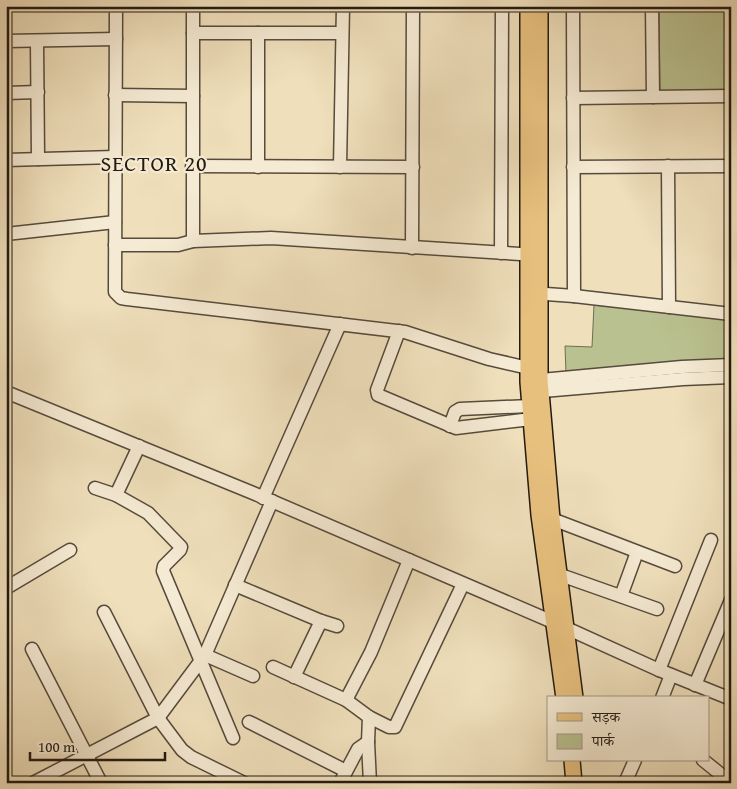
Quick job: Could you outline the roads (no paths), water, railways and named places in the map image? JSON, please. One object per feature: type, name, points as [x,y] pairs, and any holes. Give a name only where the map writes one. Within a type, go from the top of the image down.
[{"type":"main road","points":[[528,6],[534,293],[533,389],[539,515],[553,572]]},
{"type":"main road","points":[[533,255],[540,6]]},
{"type":"main road","points":[[533,389],[552,519],[553,572],[560,626],[564,696]]},
{"type":"main road","points":[[560,626],[575,696]]},
{"type":"main road","points":[[572,762],[574,783]]},
{"type":"main road","points":[[582,762],[584,783]]},
{"type":"street","points":[[116,6],[115,292],[120,298],[399,332],[489,359],[533,389]]},
{"type":"street","points":[[193,6],[193,241]]},
{"type":"street","points":[[340,167],[343,6]]},
{"type":"street","points":[[412,248],[414,6]]},
{"type":"street","points":[[501,253],[502,6]]},
{"type":"street","points":[[573,6],[574,296]]},
{"type":"street","points":[[652,6],[653,97]]},
{"type":"street","points":[[193,32],[342,33]]},
{"type":"street","points":[[258,33],[258,167]]},
{"type":"street","points":[[6,41],[116,39]]},
{"type":"street","points":[[37,40],[38,159]]},
{"type":"street","points":[[6,93],[38,92]]},
{"type":"street","points":[[116,96],[193,96]]},
{"type":"street","points":[[573,98],[731,96]]},
{"type":"street","points":[[6,160],[115,157]]},
{"type":"street","points":[[192,166],[412,167]]},
{"type":"street","points":[[668,166],[669,307]]},
{"type":"street","points":[[573,167],[731,166]]},
{"type":"street","points":[[6,234],[115,222]]},
{"type":"street","points":[[115,245],[178,245],[193,241],[271,238],[533,255]]},
{"type":"street","points":[[534,293],[731,314]]},
{"type":"street","points":[[33,783],[158,718],[203,657],[235,585],[340,324]]},
{"type":"street","points":[[399,332],[377,390],[377,395],[458,428],[533,389],[731,377]]},
{"type":"street","points":[[450,426],[455,412],[460,409],[533,389],[682,367],[731,365]]},
{"type":"street","points":[[6,392],[268,500],[665,673],[731,699]]},
{"type":"street","points":[[116,495],[138,446]]},
{"type":"street","points":[[95,488],[116,495],[153,516],[181,547],[163,569],[203,657],[233,738]]},
{"type":"street","points":[[552,519],[675,566]]},
{"type":"street","points":[[662,696],[665,673],[711,540]]},
{"type":"street","points":[[6,588],[70,550]]},
{"type":"street","points":[[621,596],[637,552]]},
{"type":"street","points":[[346,700],[371,652],[409,560]]},
{"type":"street","points":[[553,572],[657,609]]},
{"type":"street","points":[[272,667],[346,700],[369,717],[392,728],[397,725],[463,584]]},
{"type":"street","points":[[235,585],[337,626]]},
{"type":"street","points":[[696,685],[731,600]]},
{"type":"street","points":[[104,612],[158,718],[186,754],[244,783]]},
{"type":"street","points":[[294,677],[321,621]]},
{"type":"street","points":[[32,649],[101,783]]},
{"type":"street","points":[[203,657],[253,676]]},
{"type":"street","points":[[369,717],[370,783]]},
{"type":"street","points":[[249,722],[346,771]]},
{"type":"street","points":[[340,783],[358,749],[368,742]]},
{"type":"street","points":[[625,783],[634,762]]},
{"type":"street","points":[[706,762],[730,781]]},
{"type":"district","name":"SECTOR 20","points":[[154,163]]}]
